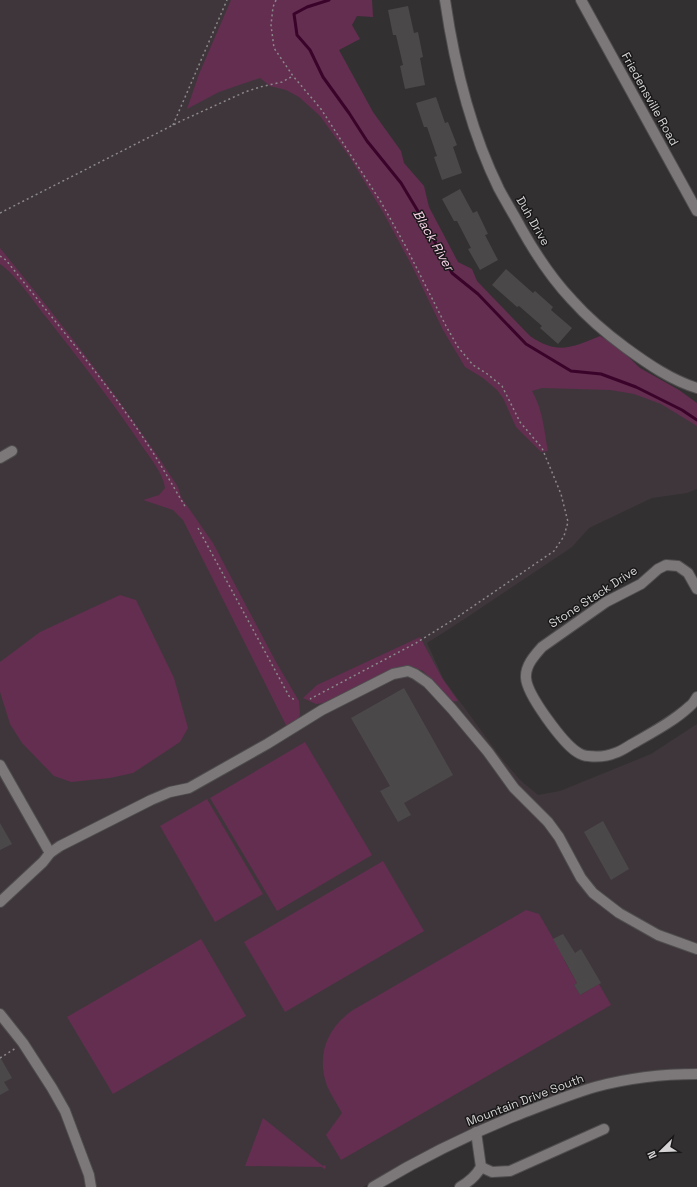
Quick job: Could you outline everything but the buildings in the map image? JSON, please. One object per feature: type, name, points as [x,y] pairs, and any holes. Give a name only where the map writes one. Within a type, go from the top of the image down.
[{"type":"street","name":"Duh Drive","points":[[445,0],[458,70],[467,103],[487,160],[499,188],[539,257],[572,300],[614,339],[659,370],[676,380],[697,388]]},
{"type":"street","name":"Friedensville Road","points":[[581,0],[697,212]]},
{"type":"street","points":[[0,458],[12,451]]},
{"type":"street","name":"Stone Stack Drive","points":[[697,589],[688,573],[678,566],[666,565],[658,569],[641,584],[606,602],[542,647],[533,656],[528,666],[526,677],[527,686],[531,695],[555,729],[577,753],[588,756],[601,756],[615,753],[626,748],[682,713],[691,706],[697,697]]},
{"type":"street","points":[[0,902],[43,862],[50,853],[60,846],[151,800],[170,792],[189,788],[267,744],[322,710],[393,674],[408,671],[416,674],[428,683],[488,752],[514,788],[548,822],[559,837],[581,878],[593,893],[619,913],[658,935],[697,949]]},
{"type":"street","points":[[0,766],[50,853]]},
{"type":"street","points":[[0,1014],[23,1043],[65,1111],[89,1175],[91,1187]]},
{"type":"street","name":"Mountain Drive South","points":[[373,1187],[415,1163],[476,1132],[546,1104],[596,1087],[643,1077],[671,1074],[697,1074]]},
{"type":"street","points":[[482,1167],[492,1172],[510,1171],[604,1129]]},
{"type":"street","points":[[460,1187],[477,1174],[482,1167],[476,1132]]},
{"type":"path","points":[[173,125],[227,0]]},
{"type":"path","points":[[276,0],[273,7],[271,25],[274,48],[293,76],[321,109],[382,202],[446,326],[458,346],[473,365],[502,386],[520,422],[542,448],[561,494],[568,522],[564,536],[554,551],[456,618],[416,643],[310,699]]},
{"type":"path","points":[[0,213],[173,125],[245,92],[282,82],[293,76]]},
{"type":"path","points":[[0,256],[6,260],[64,333],[125,414],[150,448],[186,508]]},
{"type":"path","points":[[198,528],[289,696],[296,701]]},
{"type":"path","points":[[0,1058],[23,1043]]},
{"type":"shaded area","points":[[0,0],[329,0],[307,7],[419,213],[508,326],[601,374],[697,420],[697,489],[687,493],[652,498],[589,528],[572,547],[427,643],[444,680],[502,759],[520,780],[538,795],[560,791],[651,754],[697,724],[697,1068],[644,1072],[598,1082],[505,1113],[453,1137],[363,1187],[0,1187]]},
{"type":"shaded area","points":[[231,0],[372,0],[373,17],[357,16],[352,25],[360,39],[339,50],[373,112],[401,151],[404,163],[424,186],[429,207],[458,262],[472,269],[477,281],[530,336],[540,342],[557,348],[564,348],[580,344],[600,336],[617,346],[640,368],[679,390],[697,403],[697,426],[661,404],[634,394],[610,390],[542,388],[532,391],[539,405],[548,451],[541,452],[516,427],[503,398],[497,390],[483,378],[465,367],[443,330],[412,266],[384,214],[349,156],[320,116],[299,97],[286,90],[270,86],[260,78],[219,92],[187,109],[199,74]]},
{"type":"shaded area","points":[[0,248],[47,306],[115,395],[178,487],[181,497],[213,543],[276,662],[299,701],[300,715],[297,722],[287,727],[183,520],[173,510],[143,500],[159,495],[165,488],[162,477],[156,466],[83,364],[18,281],[0,264]]},
{"type":"shaded area","points":[[120,595],[136,600],[174,678],[188,728],[180,742],[133,773],[110,778],[71,782],[54,776],[22,743],[10,724],[0,692],[0,662],[40,632]]},
{"type":"shaded area","points":[[420,637],[442,678],[458,701],[448,702],[439,692],[433,681],[423,671],[416,668],[407,667],[380,675],[324,703],[316,704],[303,698],[317,685]]},
{"type":"shaded area","points":[[305,742],[372,855],[277,911],[210,798]]},
{"type":"shaded area","points":[[207,799],[263,894],[215,922],[160,826]]},
{"type":"shaded area","points":[[383,861],[424,931],[285,1012],[244,942]]},
{"type":"shaded area","points":[[526,910],[539,914],[565,959],[564,960],[577,983],[574,985],[580,995],[599,984],[611,1005],[341,1160],[326,1135],[342,1113],[327,1086],[323,1064],[326,1043],[336,1025],[353,1010]]},
{"type":"shaded area","points":[[201,939],[246,1016],[113,1094],[67,1017]]},
{"type":"shaded area","points":[[263,1118],[323,1166],[325,1165],[326,1168],[245,1166]]},
{"type":"waterway","name":"Black River","points":[[329,0],[307,7],[294,14],[297,35],[310,50],[323,77],[367,141],[401,183],[452,273],[478,294],[526,344],[571,371],[601,374],[636,387],[682,410],[697,420]]}]
